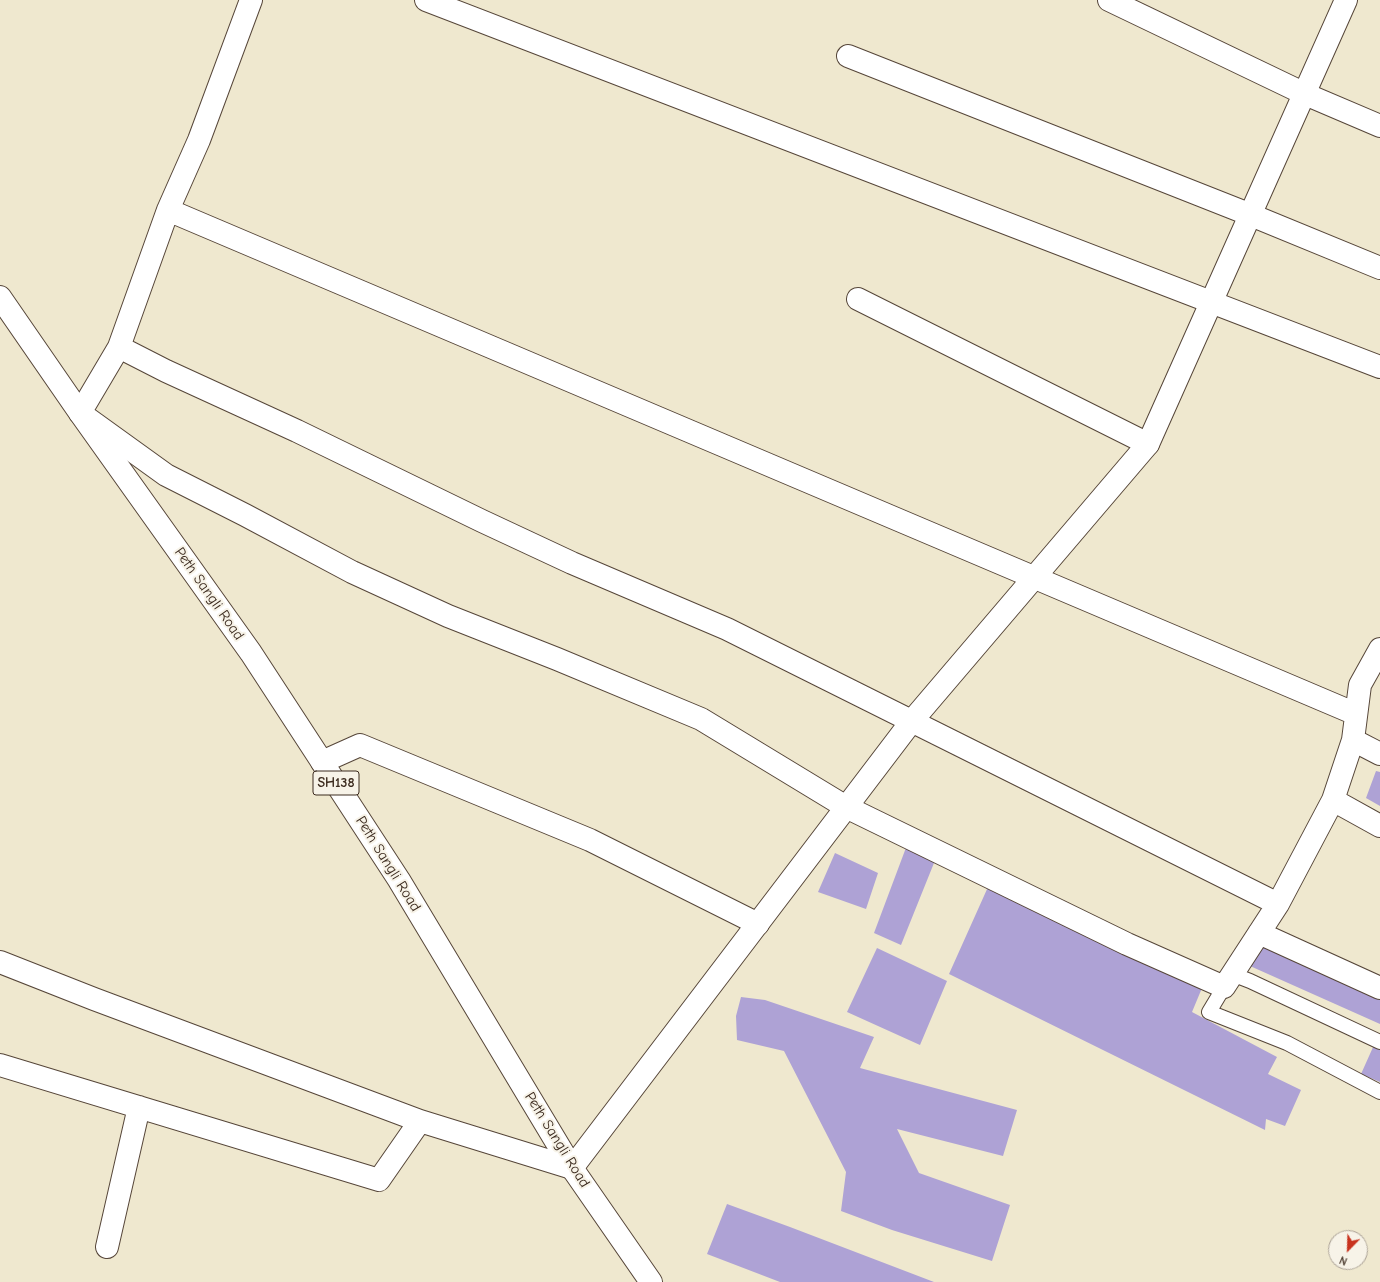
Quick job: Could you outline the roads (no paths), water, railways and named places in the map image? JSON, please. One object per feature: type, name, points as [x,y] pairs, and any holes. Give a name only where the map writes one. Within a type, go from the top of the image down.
[{"type":"main road","points":[[251,0],[199,140],[168,210],[119,347],[80,413],[166,475],[352,572],[448,616],[557,659],[701,719],[846,807],[1127,944],[1228,980],[1278,904],[1333,800],[1353,740],[1360,685],[1380,649]]},
{"type":"main road","points":[[426,0],[1380,368]]},
{"type":"main road","points":[[1108,0],[1305,94],[1380,126]]},
{"type":"main road","points":[[0,962],[94,999],[420,1121],[572,1168],[911,722],[1148,444],[1346,0]]},
{"type":"main road","points":[[848,56],[1251,215],[1380,268]]},
{"type":"main road","points":[[168,210],[1356,714]]},
{"type":"main road","name":"Peth Sangli Road","points":[[0,297],[80,413],[251,653],[399,880],[572,1168],[651,1282]]},
{"type":"main road","points":[[858,299],[1148,444]]},
{"type":"main road","points":[[119,347],[166,371],[297,431],[482,522],[572,563],[727,629],[1278,904]]},
{"type":"main road","points":[[1353,740],[1380,754]]},
{"type":"main road","points":[[322,762],[360,745],[590,840],[758,924]]},
{"type":"main road","points":[[1333,800],[1380,826]]},
{"type":"main road","points":[[1259,933],[1380,988]]},
{"type":"main road","points":[[0,1065],[379,1180],[420,1121]]},
{"type":"main road","points":[[107,1247],[139,1107]]},
{"type":"lane","points":[[1380,1042],[1250,981],[1228,980],[1209,1012],[1287,1043],[1380,1092]]}]
